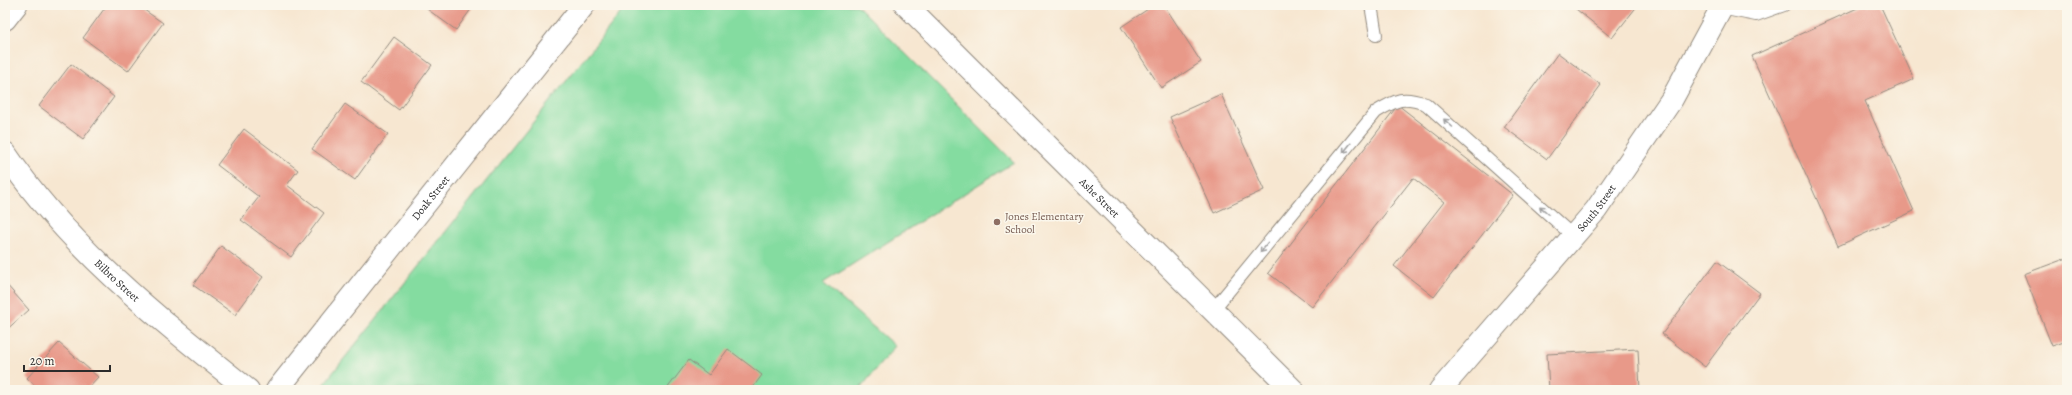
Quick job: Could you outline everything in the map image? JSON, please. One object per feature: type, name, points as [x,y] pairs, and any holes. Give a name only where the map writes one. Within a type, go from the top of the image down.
[{"type":"street","points":[[5,19],[16,5]]},
{"type":"street","name":"Doak Street","points":[[277,390],[584,5]]},
{"type":"street","name":"Ashe Street","points":[[906,5],[1293,390]]},
{"type":"street","name":"South Street","points":[[1440,390],[1596,210],[1672,100],[1722,7]]},
{"type":"street","name":"Bilbro Street","points":[[5,153],[21,176],[93,259],[146,308],[248,390]]},
{"type":"lane","points":[[1371,5],[1376,35]]},
{"type":"lane","points":[[1722,7],[1756,15],[1784,5]]},
{"type":"lane","points":[[1213,310],[1376,112],[1393,102],[1410,98],[1426,104],[1573,236]]},
{"type":"green space","points":[[627,5],[857,5],[1014,162],[823,283],[895,346],[859,390],[319,390]]},
{"type":"building","points":[[107,5],[137,5],[163,23],[128,71],[83,38]]},
{"type":"building","points":[[429,5],[474,5],[456,30],[427,9]]},
{"type":"building","points":[[1154,5],[1164,5],[1201,62],[1161,88],[1121,27]]},
{"type":"building","points":[[1571,5],[1638,5],[1612,38]]},
{"type":"building","points":[[1864,5],[1880,5],[1914,79],[1865,101],[1914,211],[1838,246],[1752,56]]},
{"type":"building","points":[[394,37],[432,65],[399,110],[361,82]]},
{"type":"building","points":[[1558,53],[1601,85],[1547,159],[1504,127]]},
{"type":"building","points":[[71,64],[114,97],[83,139],[39,106]]},
{"type":"building","points":[[1221,94],[1264,190],[1214,213],[1170,117]]},
{"type":"building","points":[[345,104],[388,134],[355,180],[312,149]]},
{"type":"building","points":[[1398,105],[1513,195],[1434,297],[1394,266],[1444,202],[1413,178],[1312,307],[1268,273]]},
{"type":"building","points":[[244,129],[298,170],[287,185],[324,213],[291,257],[241,220],[259,197],[217,165]]},
{"type":"building","points":[[221,246],[263,277],[235,315],[193,285]]},
{"type":"building","points":[[2067,258],[2067,341],[2052,346],[2024,274]]},
{"type":"building","points":[[1717,261],[1760,293],[1705,367],[1662,334]]},
{"type":"building","points":[[5,283],[29,310],[5,331]]},
{"type":"building","points":[[59,343],[98,377],[86,390],[40,390],[27,378]]},
{"type":"building","points":[[728,349],[762,375],[751,390],[666,390],[689,360],[709,375]]},
{"type":"building","points":[[1638,349],[1640,390],[1549,390],[1547,354]]},
{"type":"place","name":"Jones Elementary School","points":[[997,222]]}]
